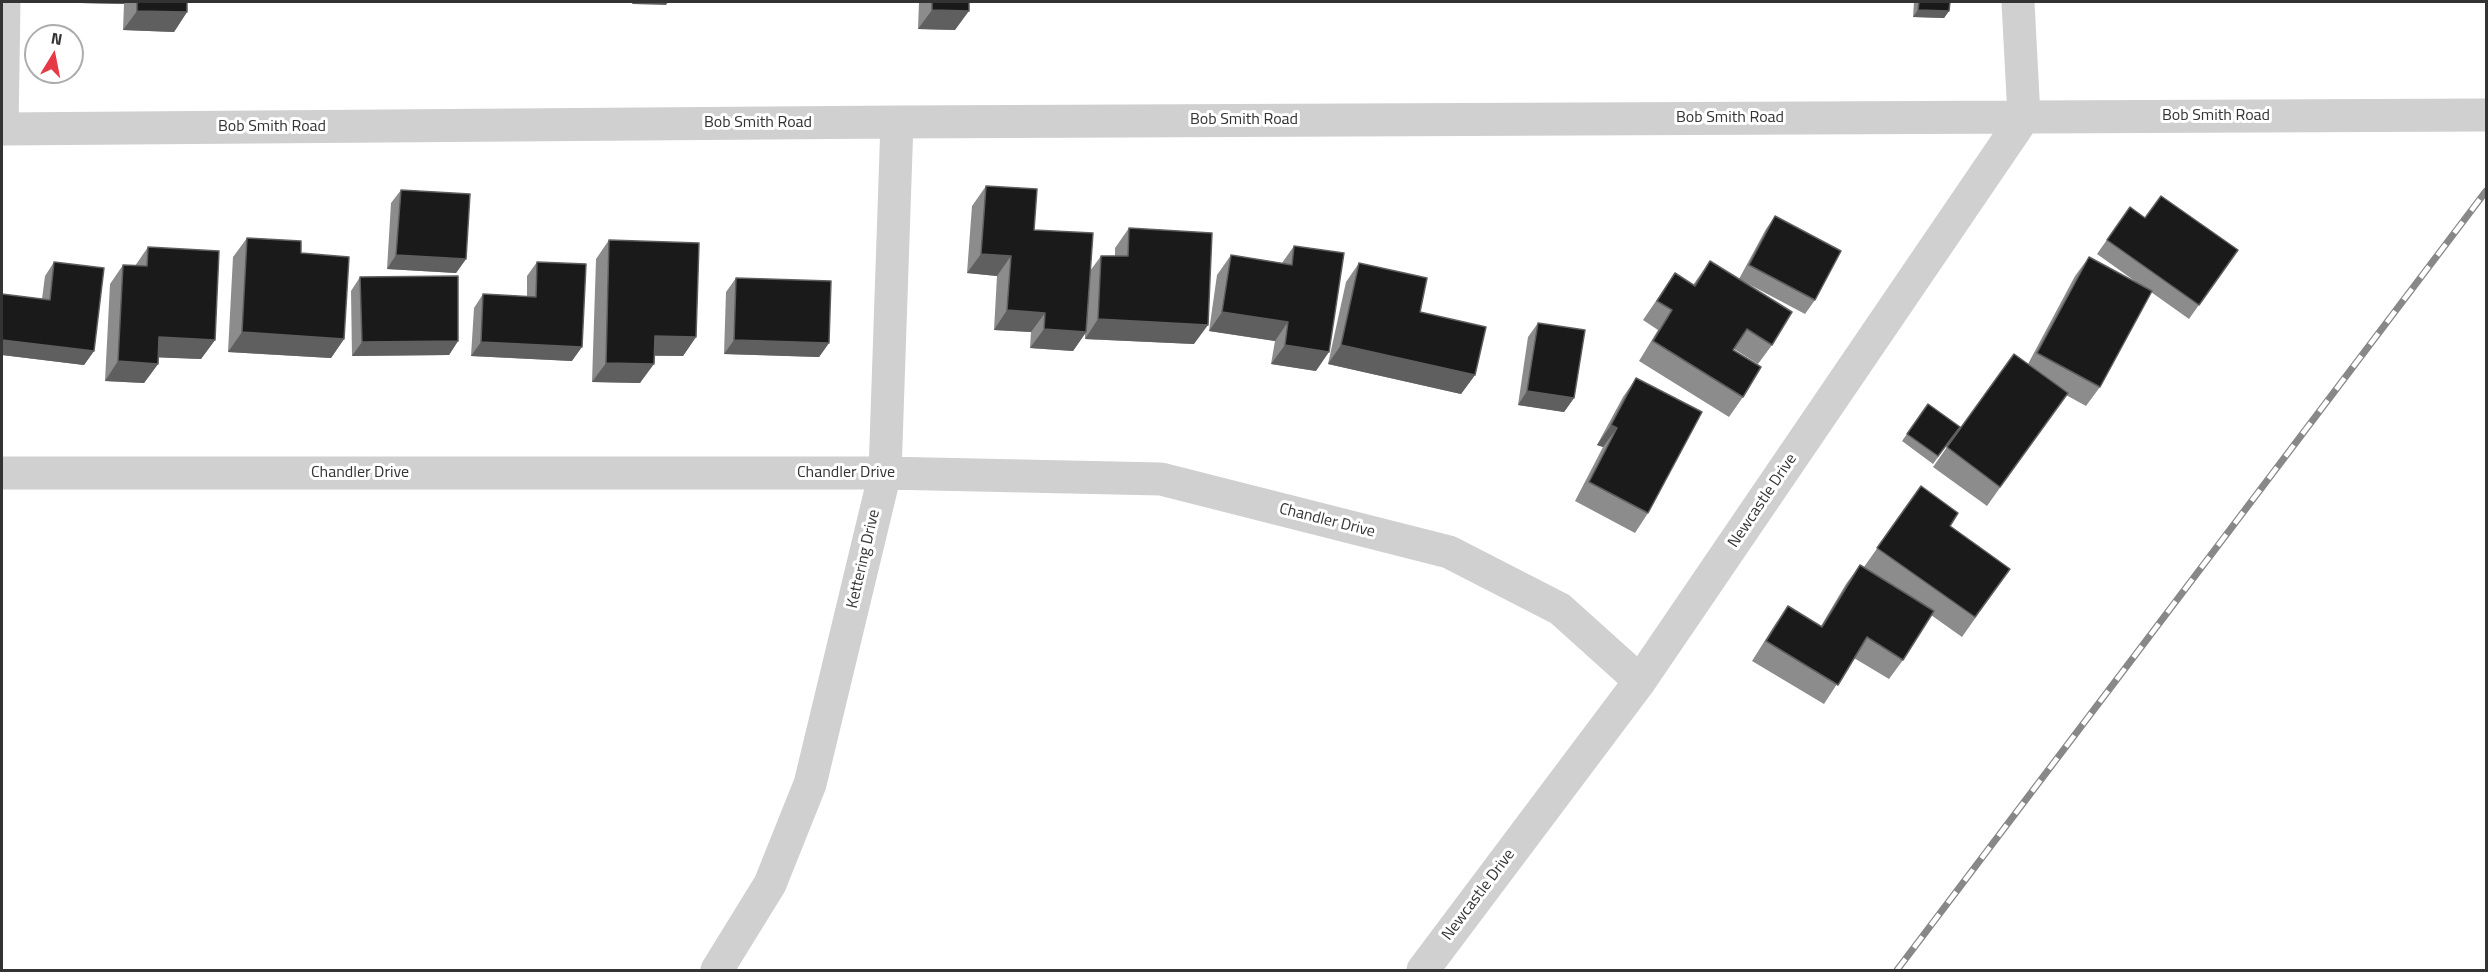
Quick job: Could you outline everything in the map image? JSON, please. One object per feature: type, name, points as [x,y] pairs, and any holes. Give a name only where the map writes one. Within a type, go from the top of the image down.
[{"type":"street","points":[[2,129],[4,2]]},
{"type":"street","points":[[2018,2],[2024,117]]},
{"type":"street","name":"Bob Smith Road","points":[[2,129],[897,122],[2487,115]]},
{"type":"street","name":"Newcastle Drive","points":[[1423,970],[1640,681],[2024,117]]},
{"type":"street","name":"Kettering Drive","points":[[717,970],[770,884],[810,784],[885,473],[897,122]]},
{"type":"street","name":"Chandler Drive","points":[[2,473],[885,473],[1161,479],[1449,552],[1560,609],[1640,681]]},
{"type":"building","points":[[137,2],[187,2],[187,12],[137,11]]},
{"type":"building","points":[[932,2],[969,2],[969,11],[932,10]]},
{"type":"building","points":[[1919,2],[1950,2],[1949,11],[1918,10]]},
{"type":"building","points":[[986,186],[1037,189],[1034,230],[1093,233],[1086,332],[1044,329],[1045,313],[1007,310],[1011,256],[981,254]]},
{"type":"building","points":[[401,190],[470,194],[466,259],[396,255]]},
{"type":"building","points":[[2161,196],[2238,250],[2199,305],[2107,240],[2130,207],[2145,218]]},
{"type":"building","points":[[1775,216],[1841,251],[1815,300],[1749,265]]},
{"type":"building","points":[[1129,228],[1212,233],[1208,325],[1098,319],[1101,256],[1128,256]]},
{"type":"building","points":[[247,238],[301,241],[301,253],[349,257],[344,339],[242,332]]},
{"type":"building","points":[[609,240],[699,243],[696,337],[655,336],[654,364],[606,363]]},
{"type":"building","points":[[1294,246],[1344,253],[1329,352],[1285,345],[1288,322],[1222,312],[1231,255],[1292,265]]},
{"type":"building","points":[[148,247],[219,251],[215,340],[159,337],[158,364],[118,361],[123,265],[147,266]]},
{"type":"building","points":[[2089,257],[2152,291],[2100,387],[2037,353]]},
{"type":"building","points":[[1710,261],[1792,312],[1772,345],[1747,329],[1733,350],[1761,367],[1743,397],[1653,341],[1672,310],[1657,301],[1675,273],[1695,286]]},
{"type":"building","points":[[54,262],[104,268],[94,351],[2,340],[2,294],[50,300]]},
{"type":"building","points":[[537,262],[586,264],[582,347],[481,342],[483,294],[536,297]]},
{"type":"building","points":[[1359,263],[1427,278],[1420,312],[1486,327],[1475,375],[1341,345]]},
{"type":"building","points":[[458,276],[458,341],[362,342],[360,277]]},
{"type":"building","points":[[736,278],[831,281],[829,343],[734,340]]},
{"type":"building","points":[[1538,323],[1585,330],[1574,398],[1527,391]]},
{"type":"building","points":[[2014,354],[2068,393],[2000,487],[1947,447]]},
{"type":"building","points":[[1636,378],[1702,412],[1648,513],[1589,482],[1617,428],[1611,425]]},
{"type":"building","points":[[1928,404],[1960,427],[1938,456],[1907,434]]},
{"type":"building","points":[[1921,486],[1958,513],[1950,526],[2010,569],[1975,617],[1877,548]]},
{"type":"building","points":[[1860,565],[1934,611],[1903,660],[1867,637],[1838,685],[1766,641],[1788,606],[1822,627]]},
{"type":"railway","points":[[1897,970],[2486,191]]}]
